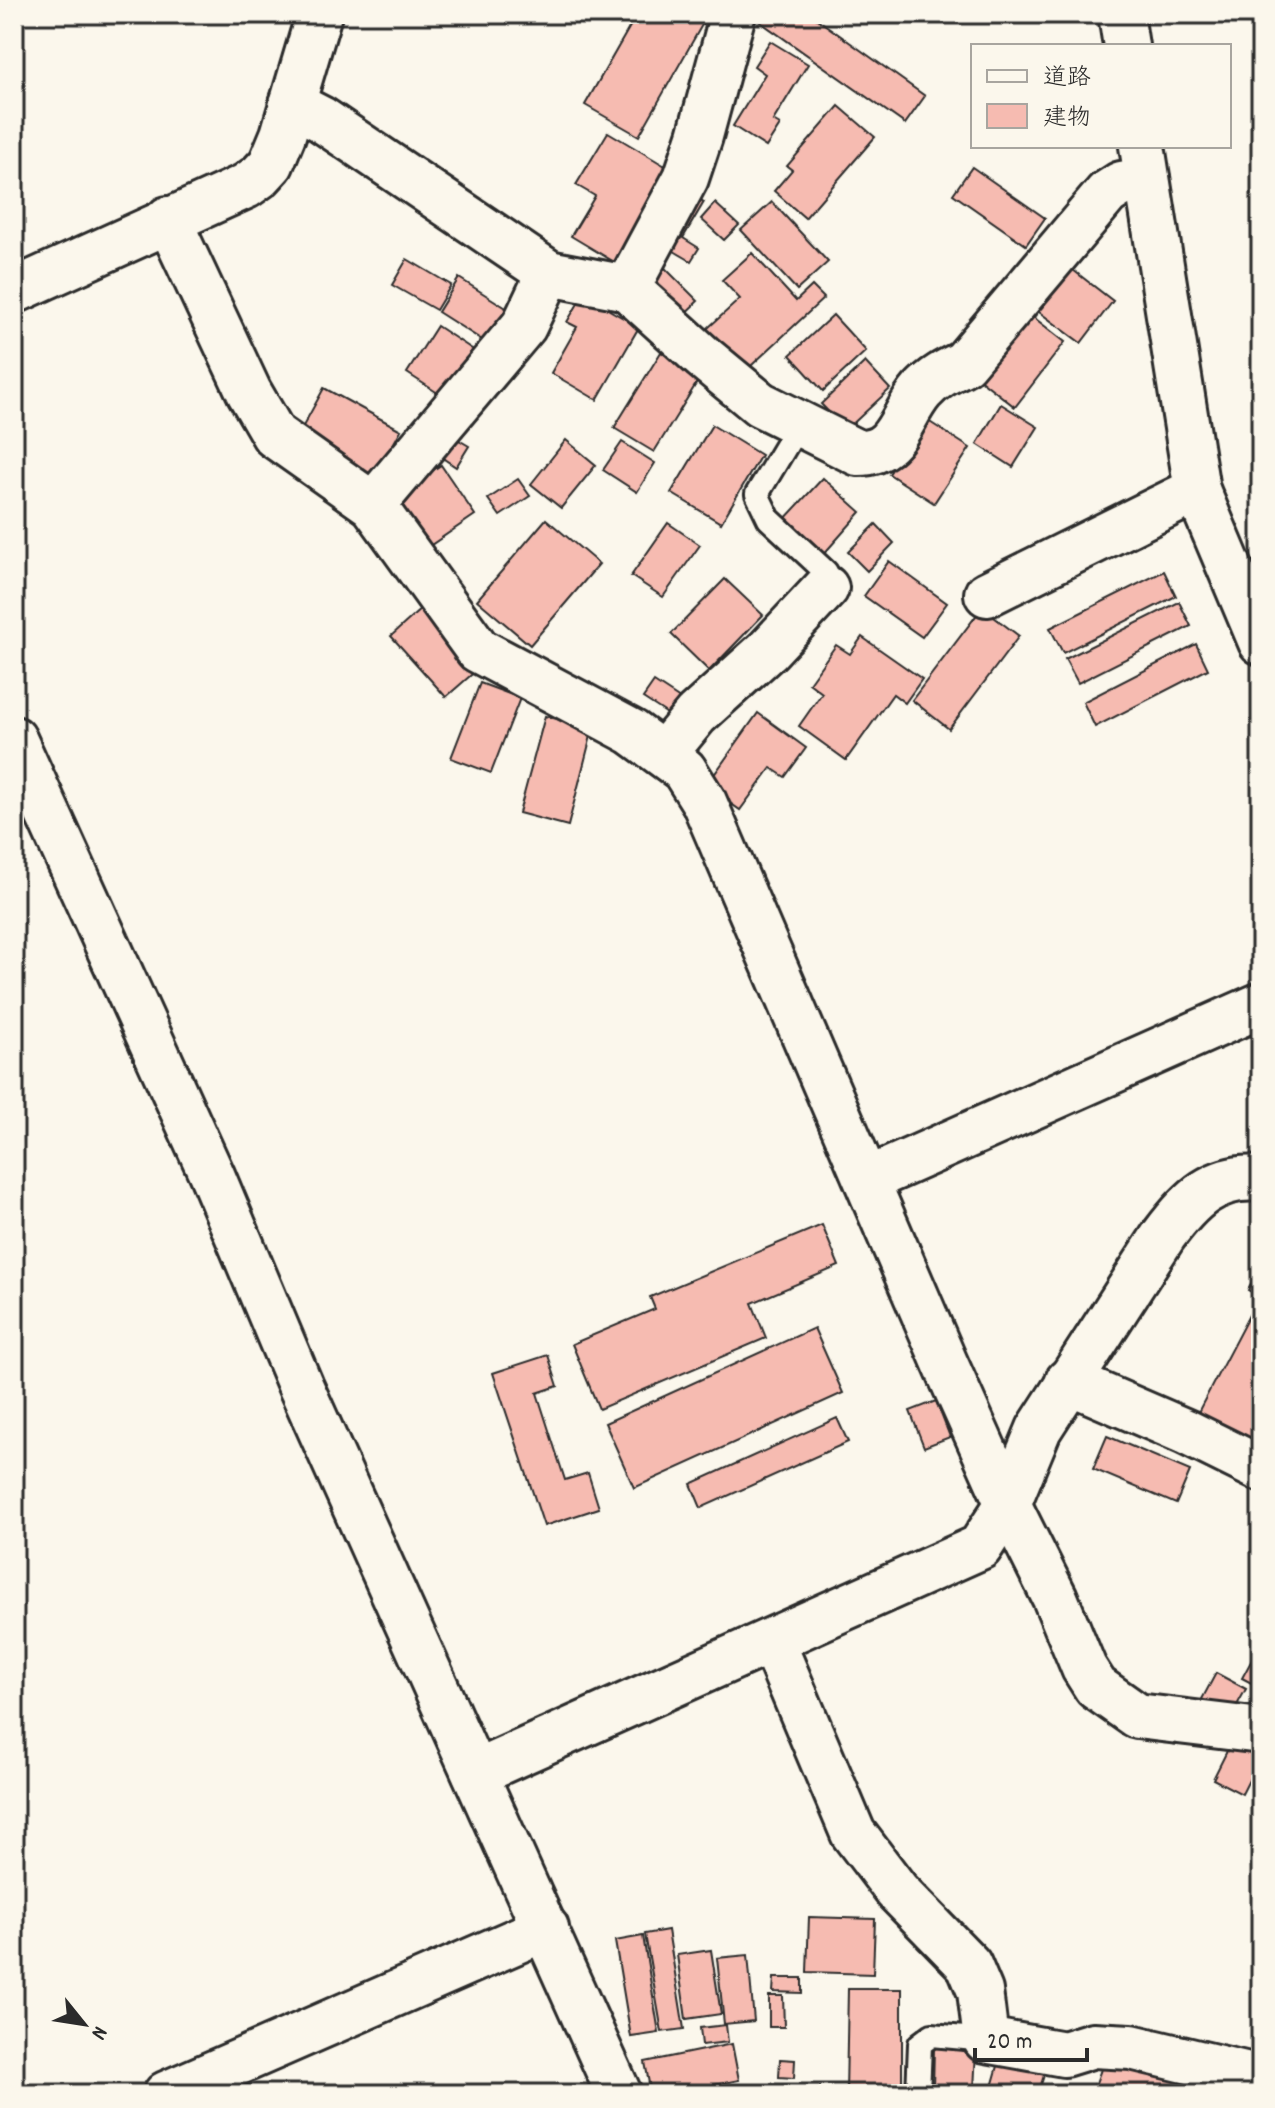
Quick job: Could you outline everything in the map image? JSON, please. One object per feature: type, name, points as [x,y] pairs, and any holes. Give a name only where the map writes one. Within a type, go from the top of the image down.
[{"type":"street","points":[[14,291],[246,186],[260,176],[271,164],[319,14]]},
{"type":"street","points":[[627,288],[686,178],[733,14]]},
{"type":"street","points":[[1121,14],[1126,44]]},
{"type":"street","points":[[292,104],[321,119],[549,273],[627,288],[760,404],[858,453],[872,454],[887,445],[919,394],[937,376],[964,363],[1107,193],[1144,162]]},
{"type":"street","points":[[1144,162],[1197,490],[1261,642]]},
{"type":"street","points":[[168,219],[249,392],[274,435],[373,505],[478,650],[632,732],[684,770],[704,802],[1008,1504],[1055,1598],[1084,1668],[1096,1687],[1137,1716],[1261,1731]]},
{"type":"street","points":[[373,505],[524,326],[549,273]]},
{"type":"street","points":[[987,594],[1197,490]]},
{"type":"street","points":[[664,754],[696,715],[768,650],[826,588]]},
{"type":"street","points":[[14,739],[212,1175],[301,1387],[619,2094]]},
{"type":"street","points":[[867,1180],[1261,1005]]},
{"type":"street","points":[[475,1773],[980,1547],[1008,1504],[1039,1429],[1184,1208],[1215,1185],[1231,1179],[1261,1179]]},
{"type":"street","points":[[1068,1381],[1186,1432],[1261,1469]]},
{"type":"street","points":[[772,1641],[853,1833],[897,1891],[969,1965],[980,1991],[986,2040],[1064,2054],[1093,2045],[1131,2047],[1261,2078]]},
{"type":"street","points":[[166,2094],[546,1928]]},
{"type":"lane","points":[[799,424],[757,494],[769,519],[826,572],[829,579],[826,588]]},
{"type":"lane","points":[[918,2094],[920,2044],[932,2035],[986,2040]]},
{"type":"building","points":[[637,14],[707,16],[639,136],[585,105]]},
{"type":"building","points":[[749,14],[810,14],[925,96],[905,124]]},
{"type":"building","points":[[874,14],[894,14],[888,23]]},
{"type":"building","points":[[770,41],[808,64],[773,121],[780,125],[766,147],[733,126],[765,74],[754,66]]},
{"type":"building","points":[[839,106],[875,137],[805,218],[774,191],[792,170],[787,166]]},
{"type":"building","points":[[608,132],[672,170],[616,263],[571,236],[595,196],[576,185]]},
{"type":"building","points":[[972,167],[1045,218],[1026,245],[953,194]]},
{"type":"building","points":[[691,194],[704,202],[683,238],[699,248],[691,261],[662,244]]},
{"type":"building","points":[[772,202],[828,262],[797,290],[741,230]]},
{"type":"building","points":[[715,203],[739,225],[724,240],[701,219]]},
{"type":"building","points":[[752,253],[796,301],[812,286],[824,298],[738,378],[699,336],[740,299],[722,280]]},
{"type":"building","points":[[407,259],[451,285],[436,310],[392,285]]},
{"type":"building","points":[[1064,263],[1113,301],[1081,343],[1031,306]]},
{"type":"building","points":[[665,268],[698,301],[679,319],[647,286]]},
{"type":"building","points":[[459,278],[511,311],[490,345],[438,312]]},
{"type":"building","points":[[583,295],[639,327],[597,400],[551,373],[577,327],[567,322]]},
{"type":"building","points":[[1023,309],[1065,342],[1015,407],[973,374]]},
{"type":"building","points":[[833,315],[866,351],[823,391],[790,355]]},
{"type":"building","points":[[437,326],[478,353],[447,399],[407,373]]},
{"type":"building","points":[[661,352],[701,376],[654,452],[614,428]]},
{"type":"building","points":[[865,362],[890,389],[846,430],[821,404]]},
{"type":"building","points":[[324,388],[401,430],[373,481],[296,439]]},
{"type":"building","points":[[1001,404],[1038,427],[1013,467],[977,444]]},
{"type":"building","points":[[925,419],[970,448],[934,503],[889,474]]},
{"type":"building","points":[[712,425],[761,455],[721,523],[671,493]]},
{"type":"building","points":[[447,433],[469,446],[456,467],[435,453]]},
{"type":"building","points":[[566,440],[596,465],[561,508],[531,484]]},
{"type":"building","points":[[622,442],[655,463],[637,492],[603,470]]},
{"type":"building","points":[[441,465],[475,515],[428,547],[394,496]]},
{"type":"building","points":[[823,478],[861,512],[821,557],[782,522]]},
{"type":"building","points":[[518,479],[530,496],[500,516],[488,499]]},
{"type":"building","points":[[546,519],[599,564],[530,645],[477,600]]},
{"type":"building","points":[[668,523],[700,545],[663,597],[631,576]]},
{"type":"building","points":[[876,524],[894,543],[867,571],[848,552]]},
{"type":"building","points":[[889,561],[947,603],[922,637],[864,596]]},
{"type":"building","points":[[1164,571],[1176,596],[1063,653],[1050,628]]},
{"type":"building","points":[[725,579],[763,615],[709,671],[671,634]]},
{"type":"building","points":[[1179,602],[1191,626],[1078,683],[1065,659]]},
{"type":"building","points":[[422,608],[478,669],[446,697],[391,636]]},
{"type":"building","points":[[982,608],[1019,636],[949,729],[912,700]]},
{"type":"building","points":[[862,637],[922,679],[905,703],[893,694],[846,760],[799,726],[822,693],[809,683],[836,645],[850,654]]},
{"type":"building","points":[[1196,644],[1208,669],[1095,727],[1083,702]]},
{"type":"building","points":[[654,682],[683,701],[672,717],[643,698]]},
{"type":"building","points":[[480,683],[520,698],[491,773],[451,758]]},
{"type":"building","points":[[758,713],[806,748],[785,777],[771,768],[740,810],[706,786]]},
{"type":"building","points":[[545,716],[593,728],[568,826],[519,813]]},
{"type":"building","points":[[822,1225],[839,1266],[752,1303],[766,1338],[599,1409],[572,1344],[655,1309],[650,1297]]},
{"type":"building","points":[[1261,1265],[1261,1432],[1252,1449],[1195,1418],[1259,1296],[1248,1290]]},
{"type":"building","points":[[814,1328],[843,1393],[634,1488],[605,1423]]},
{"type":"building","points":[[548,1355],[558,1386],[537,1393],[565,1480],[588,1473],[599,1508],[544,1526],[493,1373]]},
{"type":"building","points":[[936,1401],[950,1437],[924,1447],[910,1411]]},
{"type":"building","points":[[837,1418],[848,1442],[701,1508],[691,1484]]},
{"type":"building","points":[[1107,1436],[1190,1471],[1176,1504],[1093,1469]]},
{"type":"building","points":[[1261,1643],[1261,1688],[1242,1678]]},
{"type":"building","points":[[1216,1673],[1246,1689],[1231,1716],[1201,1701]]},
{"type":"building","points":[[1232,1741],[1261,1756],[1242,1794],[1213,1779]]},
{"type":"building","points":[[809,1917],[875,1919],[873,1974],[807,1972]]},
{"type":"building","points":[[668,1930],[684,2029],[662,2032],[645,1934]]},
{"type":"building","points":[[643,1936],[659,2033],[631,2037],[615,1941]]},
{"type":"building","points":[[711,1950],[721,2014],[686,2019],[677,1955]]},
{"type":"building","points":[[748,1955],[754,2021],[724,2024],[717,1958]]},
{"type":"building","points":[[774,1978],[802,1978],[802,1993],[773,1992]]},
{"type":"building","points":[[848,1989],[902,1989],[902,2094],[846,2094]]},
{"type":"building","points":[[769,1996],[783,1996],[784,2027],[769,2027]]},
{"type":"building","points":[[726,2025],[728,2042],[702,2045],[700,2028]]},
{"type":"building","points":[[732,2044],[739,2080],[669,2094],[651,2094],[645,2062]]},
{"type":"building","points":[[934,2048],[976,2050],[974,2090],[933,2088]]},
{"type":"building","points":[[1108,2050],[1196,2081],[1192,2094],[1092,2094]]},
{"type":"building","points":[[780,2059],[795,2060],[794,2078],[779,2077]]},
{"type":"building","points":[[1000,2059],[1045,2072],[1038,2094],[990,2094]]},
{"type":"building","points":[[771,2087],[820,2087],[820,2094],[770,2094]]}]
